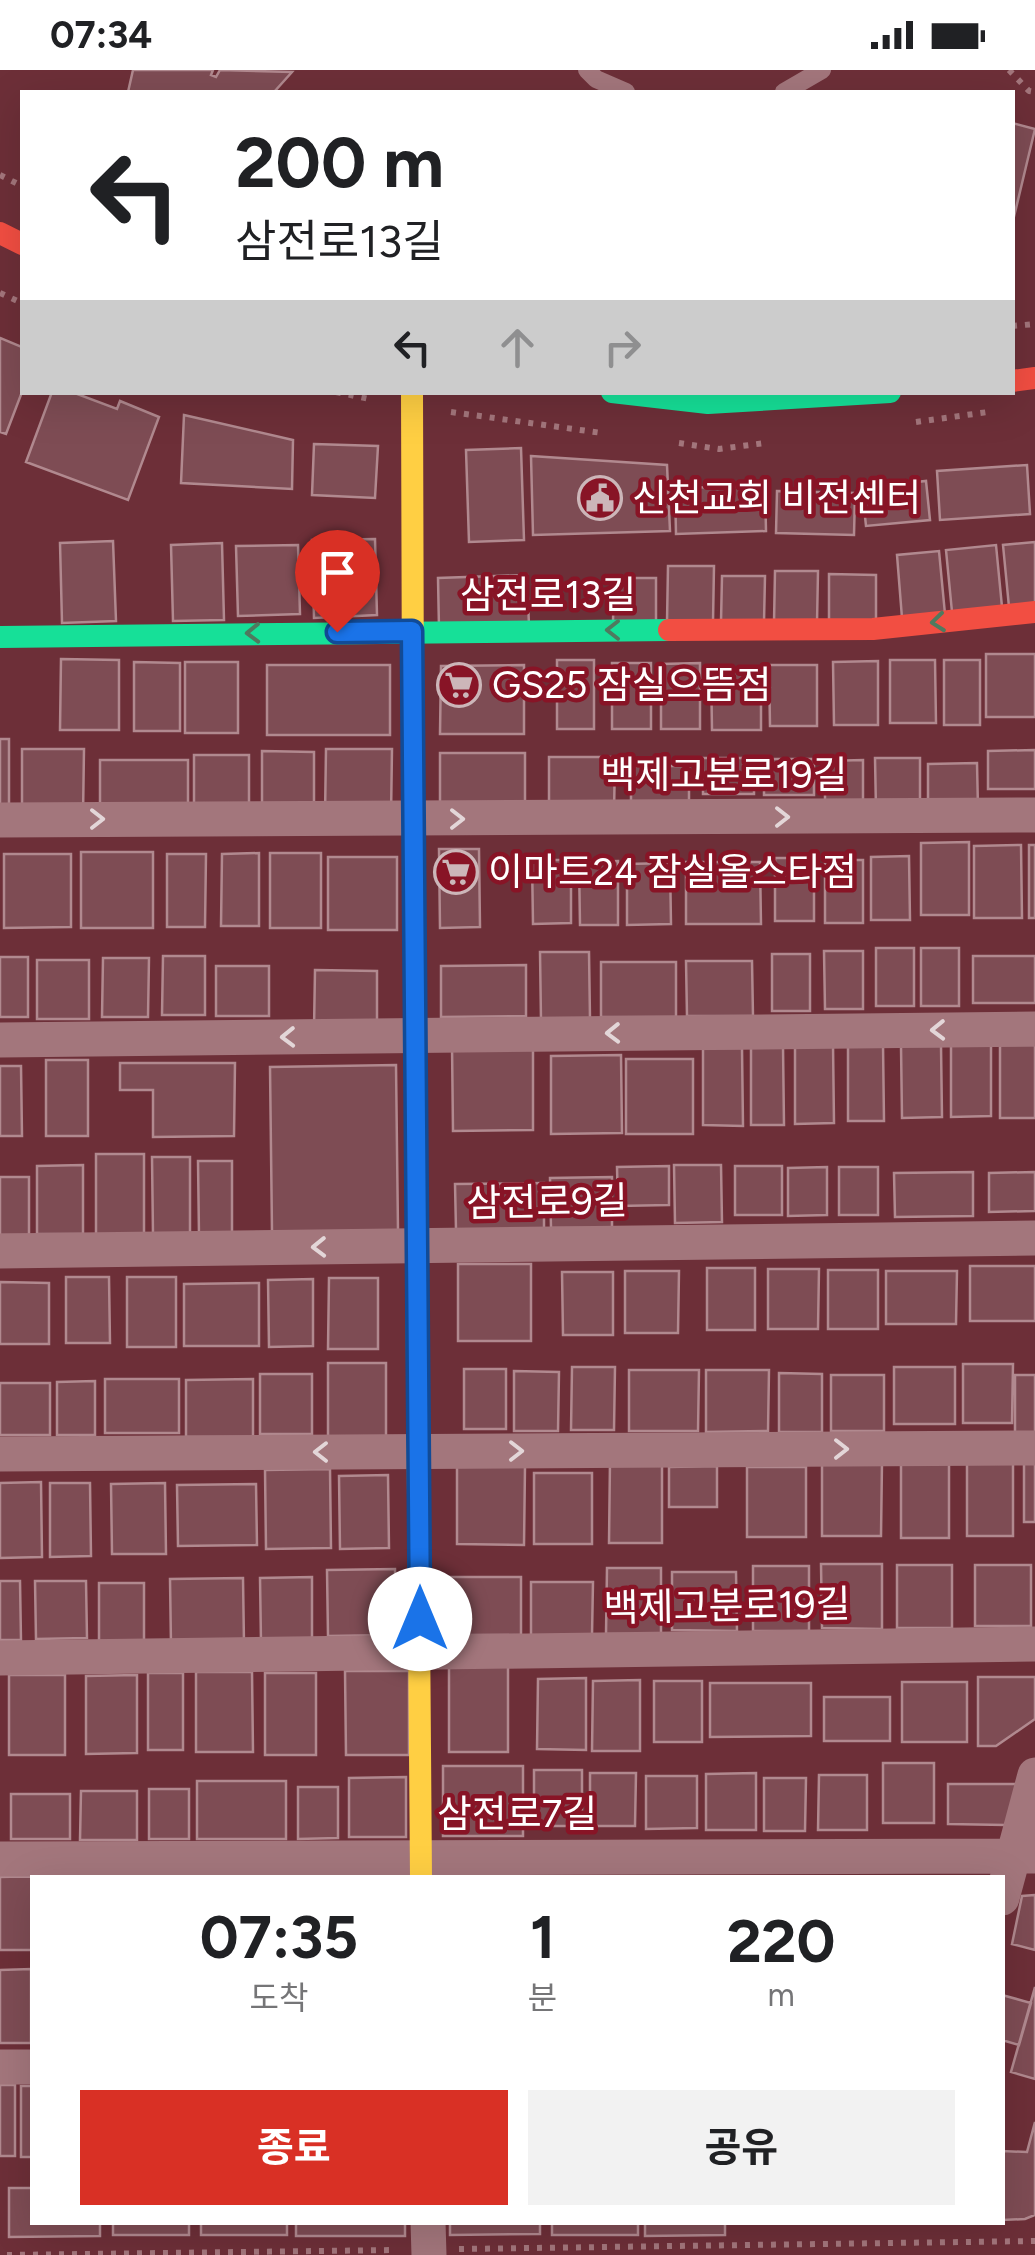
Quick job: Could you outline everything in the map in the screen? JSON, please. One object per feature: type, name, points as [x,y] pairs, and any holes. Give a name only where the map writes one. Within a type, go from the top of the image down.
[{"type":"street","points":[[412,395],[422,1867]]},
{"type":"street","points":[[638,395],[708,403],[840,395]]},
{"type":"street","name":"삼전로13길","points":[[0,637],[873,629],[1035,612]]},
{"type":"street","name":"백제고분로19길","points":[[0,820],[1035,815]]},
{"type":"street","points":[[0,1040],[1035,1029]]},
{"type":"street","name":"삼전로9길","points":[[0,1251],[1035,1238]]},
{"type":"street","points":[[0,1454],[1035,1448]]},
{"type":"street","name":"백제고분로19길","points":[[0,1658],[1035,1644]]},
{"type":"street","points":[[1005,1893],[1025,1856],[1035,1775]]},
{"type":"street","name":"삼전로7길","points":[[0,1859],[422,1867],[1025,1856]]},
{"type":"street","points":[[0,2067],[30,2067]]},
{"type":"lane","points":[[587,70],[596,79],[621,90]]},
{"type":"lane","points":[[787,90],[822,70]]},
{"type":"path","points":[[1008,70],[1035,92]]},
{"type":"path","points":[[7,2255],[429,2242],[1035,2240]]},
{"type":"building","points":[[133,70],[213,70],[211,75],[216,77],[220,70],[292,72],[276,90],[128,90]]},
{"type":"building","points":[[1015,124],[1035,129],[1015,212]]},
{"type":"building","points":[[0,338],[20,346],[21,395],[6,434],[0,432]]},
{"type":"building","points":[[51,395],[80,395],[117,409],[120,401],[159,417],[128,500],[26,462]]},
{"type":"building","points":[[184,415],[293,440],[292,489],[181,483]]},
{"type":"building","points":[[314,444],[378,446],[375,498],[312,495]]},
{"type":"building","points":[[521,448],[524,540],[469,542],[466,450]]},
{"type":"building","name":"신천교회 비전센터","points":[[531,456],[667,465],[670,531],[533,535]]},
{"type":"building","points":[[1027,465],[1030,514],[940,520],[937,471]]},
{"type":"building","points":[[926,481],[930,520],[866,526],[862,488]]},
{"type":"building","points":[[765,486],[766,531],[676,534],[675,488]]},
{"type":"building","points":[[777,491],[855,493],[854,535],[776,533]]},
{"type":"building","points":[[375,539],[377,615],[314,618],[312,540]]},
{"type":"building","points":[[113,541],[116,621],[62,623],[60,543]]},
{"type":"building","points":[[1035,542],[1035,605],[1009,607],[1003,545]]},
{"type":"building","points":[[222,543],[224,620],[173,621],[171,545]]},
{"type":"building","points":[[298,545],[300,614],[238,616],[236,546]]},
{"type":"building","points":[[996,545],[1002,607],[952,612],[946,550]]},
{"type":"building","points":[[939,551],[945,614],[902,618],[897,555]]},
{"type":"building","points":[[668,566],[714,566],[713,622],[667,622]]},
{"type":"building","points":[[775,571],[818,571],[817,623],[774,623]]},
{"type":"building","points":[[829,574],[876,575],[876,623],[829,622]]},
{"type":"building","points":[[527,575],[529,626],[439,629],[438,578]]},
{"type":"building","points":[[722,576],[765,576],[764,622],[721,622]]},
{"type":"building","points":[[614,578],[656,578],[656,622],[613,622]]},
{"type":"building","points":[[986,654],[1035,654],[1035,717],[986,717]]},
{"type":"building","points":[[61,659],[119,660],[119,730],[60,730]]},
{"type":"building","points":[[557,660],[594,660],[594,729],[557,729]]},
{"type":"building","points":[[890,660],[935,660],[936,723],[890,723]]},
{"type":"building","points":[[944,660],[980,660],[980,725],[944,725]]},
{"type":"building","points":[[878,661],[878,725],[834,725],[833,662]]},
{"type":"building","points":[[134,662],[180,663],[180,731],[134,731]]},
{"type":"building","points":[[185,662],[238,662],[238,733],[185,733]]},
{"type":"building","points":[[612,663],[651,663],[651,729],[612,729]]},
{"type":"building","points":[[700,663],[700,729],[661,729],[661,664]]},
{"type":"building","points":[[267,665],[390,665],[390,735],[267,735]]},
{"type":"building","points":[[524,665],[524,734],[440,734],[441,666]]},
{"type":"building","points":[[769,665],[817,665],[817,726],[770,726]]},
{"type":"building","points":[[711,670],[761,670],[761,730],[712,730]]},
{"type":"building","points":[[0,739],[9,739],[9,810],[0,810]]},
{"type":"building","points":[[22,749],[84,749],[83,816],[22,816]]},
{"type":"building","points":[[326,749],[392,749],[391,816],[325,816]]},
{"type":"building","points":[[1035,750],[1035,789],[988,789],[988,751]]},
{"type":"building","points":[[262,751],[314,752],[314,813],[262,813]]},
{"type":"building","points":[[440,753],[525,753],[525,816],[440,816]]},
{"type":"building","points":[[194,755],[249,755],[249,817],[194,817]]},
{"type":"building","points":[[549,757],[615,757],[614,813],[549,814]]},
{"type":"building","points":[[703,758],[754,758],[754,794],[703,794]]},
{"type":"building","points":[[875,758],[920,758],[920,809],[876,810]]},
{"type":"building","points":[[764,759],[814,759],[814,795],[764,795]]},
{"type":"building","points":[[100,760],[188,760],[188,817],[100,817]]},
{"type":"building","points":[[863,760],[863,810],[825,810],[825,761]]},
{"type":"building","points":[[977,763],[978,809],[928,810],[928,764]]},
{"type":"building","points":[[631,766],[689,766],[689,813],[631,814]]},
{"type":"building","points":[[969,842],[969,915],[921,915],[921,843]]},
{"type":"building","points":[[1021,845],[1022,918],[974,918],[974,846]]},
{"type":"building","points":[[1029,845],[1035,845],[1035,918],[1029,918]]},
{"type":"building","points":[[439,849],[479,849],[480,927],[440,928]]},
{"type":"building","points":[[81,852],[153,852],[153,928],[81,928]]},
{"type":"building","points":[[259,853],[259,926],[221,926],[222,854]]},
{"type":"building","points":[[270,853],[321,853],[321,928],[270,928]]},
{"type":"building","points":[[4,854],[71,854],[71,927],[4,928]]},
{"type":"building","points":[[167,854],[206,854],[205,927],[167,927]]},
{"type":"building","points":[[909,856],[910,920],[871,920],[871,857]]},
{"type":"building","points":[[328,857],[397,857],[397,930],[328,930]]},
{"type":"building","points":[[775,858],[814,858],[814,921],[775,921]]},
{"type":"building","points":[[532,860],[571,860],[571,923],[533,924]]},
{"type":"building","points":[[825,860],[863,860],[863,923],[825,923]]},
{"type":"building","points":[[618,861],[618,925],[580,925],[579,862]]},
{"type":"building","points":[[686,862],[760,862],[761,924],[686,924]]},
{"type":"building","points":[[670,863],[671,924],[627,925],[627,864]]},
{"type":"building","points":[[876,948],[914,948],[914,1006],[876,1006]]},
{"type":"building","points":[[921,948],[959,948],[959,1006],[921,1006]]},
{"type":"building","points":[[824,951],[863,951],[863,1009],[825,1009]]},
{"type":"building","points":[[540,952],[589,952],[590,1019],[541,1020]]},
{"type":"building","points":[[772,954],[810,954],[810,1011],[772,1011]]},
{"type":"building","points":[[163,956],[205,956],[205,1015],[162,1015]]},
{"type":"building","points":[[973,956],[1035,956],[1035,1003],[973,1003]]},
{"type":"building","points":[[0,957],[28,957],[28,1017],[0,1017]]},
{"type":"building","points":[[103,958],[149,958],[148,1017],[102,1017]]},
{"type":"building","points":[[37,960],[89,960],[89,1019],[37,1019]]},
{"type":"building","points":[[686,961],[752,961],[753,1016],[687,1016]]},
{"type":"building","points":[[601,962],[676,962],[676,1017],[601,1017]]},
{"type":"building","points":[[526,965],[526,1016],[441,1017],[441,966]]},
{"type":"building","points":[[216,966],[269,966],[269,1016],[216,1016]]},
{"type":"building","points":[[315,970],[377,971],[377,1029],[314,1029]]},
{"type":"building","points":[[951,1043],[991,1043],[991,1116],[951,1117]]},
{"type":"building","points":[[533,1044],[533,1130],[453,1131],[452,1045]]},
{"type":"building","points":[[833,1044],[834,1123],[795,1124],[795,1045]]},
{"type":"building","points":[[848,1044],[883,1044],[884,1121],[848,1121]]},
{"type":"building","points":[[1000,1045],[1035,1045],[1035,1118],[1000,1118]]},
{"type":"building","points":[[751,1046],[783,1046],[784,1125],[751,1125]]},
{"type":"building","points":[[901,1046],[941,1046],[942,1117],[902,1118]]},
{"type":"building","points":[[703,1048],[742,1048],[743,1126],[703,1125]]},
{"type":"building","points":[[621,1055],[622,1133],[551,1134],[551,1056]]},
{"type":"building","points":[[626,1059],[693,1059],[693,1134],[626,1134]]},
{"type":"building","points":[[46,1060],[88,1060],[88,1136],[46,1136]]},
{"type":"building","points":[[120,1063],[235,1063],[234,1136],[153,1137],[153,1090],[120,1090]]},
{"type":"building","points":[[396,1065],[398,1231],[272,1232],[270,1067]]},
{"type":"building","points":[[0,1066],[21,1066],[22,1136],[0,1136]]},
{"type":"building","points":[[96,1154],[144,1154],[144,1234],[96,1235]]},
{"type":"building","points":[[152,1157],[190,1157],[190,1235],[153,1235]]},
{"type":"building","points":[[198,1161],[232,1161],[232,1236],[199,1236]]},
{"type":"building","points":[[83,1165],[83,1234],[37,1234],[37,1166]]},
{"type":"building","points":[[674,1165],[721,1165],[722,1222],[675,1223]]},
{"type":"building","points":[[669,1166],[669,1205],[618,1206],[617,1167]]},
{"type":"building","points":[[735,1166],[782,1166],[782,1215],[735,1215]]},
{"type":"building","points":[[827,1167],[827,1215],[788,1216],[788,1168]]},
{"type":"building","points":[[839,1167],[878,1167],[878,1215],[839,1215]]},
{"type":"building","points":[[973,1172],[973,1216],[895,1217],[894,1173]]},
{"type":"building","points":[[1035,1172],[1035,1211],[989,1212],[989,1173]]},
{"type":"building","points":[[0,1177],[29,1177],[29,1235],[0,1235]]},
{"type":"building","points":[[612,1177],[612,1228],[551,1228],[550,1178]]},
{"type":"building","points":[[544,1183],[544,1229],[456,1230],[455,1184]]},
{"type":"building","points":[[458,1264],[531,1264],[531,1341],[458,1341]]},
{"type":"building","points":[[970,1266],[1035,1266],[1035,1321],[970,1321]]},
{"type":"building","points":[[707,1268],[755,1268],[755,1330],[707,1330]]},
{"type":"building","points":[[768,1269],[819,1269],[818,1329],[768,1329]]},
{"type":"building","points":[[828,1270],[878,1270],[878,1329],[828,1329]]},
{"type":"building","points":[[625,1271],[679,1271],[678,1333],[625,1333]]},
{"type":"building","points":[[886,1271],[957,1271],[956,1324],[886,1324]]},
{"type":"building","points":[[562,1272],[613,1272],[613,1335],[563,1335]]},
{"type":"building","points":[[66,1277],[109,1277],[110,1343],[66,1343]]},
{"type":"building","points":[[127,1277],[176,1277],[176,1347],[127,1347]]},
{"type":"building","points":[[329,1278],[378,1278],[378,1349],[328,1349]]},
{"type":"building","points":[[313,1279],[313,1346],[269,1347],[268,1280]]},
{"type":"building","points":[[0,1282],[49,1283],[49,1344],[0,1344]]},
{"type":"building","points":[[259,1283],[259,1346],[184,1346],[184,1284]]},
{"type":"building","points":[[328,1363],[386,1363],[386,1438],[328,1438]]},
{"type":"building","points":[[963,1364],[1013,1364],[1012,1423],[963,1423]]},
{"type":"building","points":[[572,1367],[615,1367],[614,1430],[571,1430]]},
{"type":"building","points":[[894,1367],[955,1367],[955,1424],[894,1424]]},
{"type":"building","points":[[464,1369],[506,1369],[506,1429],[464,1429]]},
{"type":"building","points":[[629,1370],[699,1370],[698,1431],[629,1431]]},
{"type":"building","points":[[706,1370],[769,1370],[768,1431],[706,1432]]},
{"type":"building","points":[[514,1371],[559,1372],[558,1431],[514,1431]]},
{"type":"building","points":[[779,1373],[822,1374],[822,1432],[779,1432]]},
{"type":"building","points":[[260,1374],[312,1374],[312,1434],[260,1434]]},
{"type":"building","points":[[831,1375],[884,1375],[884,1431],[831,1431]]},
{"type":"building","points":[[1015,1375],[1035,1375],[1035,1436],[1015,1436]]},
{"type":"building","points":[[105,1379],[179,1379],[179,1433],[105,1433]]},
{"type":"building","points":[[253,1379],[253,1437],[186,1437],[186,1380]]},
{"type":"building","points":[[95,1381],[95,1435],[57,1435],[57,1382]]},
{"type":"building","points":[[0,1383],[50,1383],[50,1435],[0,1435]]},
{"type":"building","points":[[967,1457],[1013,1457],[1013,1536],[967,1536]]},
{"type":"building","points":[[1024,1457],[1035,1457],[1035,1522],[1024,1522]]},
{"type":"building","points":[[901,1460],[949,1460],[949,1538],[901,1538]]},
{"type":"building","points":[[610,1461],[662,1461],[662,1543],[609,1543]]},
{"type":"building","points":[[822,1462],[882,1462],[881,1536],[822,1536]]},
{"type":"building","points":[[457,1466],[525,1466],[524,1545],[457,1544]]},
{"type":"building","points":[[717,1466],[717,1507],[669,1507],[669,1467]]},
{"type":"building","points":[[747,1467],[806,1467],[806,1537],[747,1537]]},
{"type":"building","points":[[330,1469],[331,1548],[266,1549],[265,1470]]},
{"type":"building","points":[[534,1473],[592,1473],[592,1544],[534,1544]]},
{"type":"building","points":[[388,1475],[389,1548],[340,1549],[339,1476]]},
{"type":"building","points":[[41,1482],[42,1557],[0,1558],[0,1483]]},
{"type":"building","points":[[50,1483],[90,1483],[91,1556],[50,1557]]},
{"type":"building","points":[[165,1483],[166,1554],[112,1554],[111,1484]]},
{"type":"building","points":[[256,1484],[257,1545],[178,1546],[177,1485]]},
{"type":"building","points":[[821,1564],[882,1564],[882,1629],[822,1628]]},
{"type":"building","points":[[897,1565],[952,1565],[952,1628],[897,1628]]},
{"type":"building","points":[[975,1565],[1031,1565],[1031,1626],[975,1626]]},
{"type":"building","points":[[753,1566],[809,1566],[809,1631],[753,1631]]},
{"type":"building","points":[[607,1568],[661,1568],[661,1634],[606,1634]]},
{"type":"building","points":[[395,1569],[396,1635],[328,1636],[327,1570]]},
{"type":"building","points":[[672,1572],[736,1572],[737,1631],[672,1630]]},
{"type":"building","points":[[312,1577],[312,1642],[261,1642],[260,1578]]},
{"type":"building","points":[[446,1577],[521,1577],[521,1635],[446,1635]]},
{"type":"building","points":[[243,1578],[244,1644],[171,1645],[170,1579]]},
{"type":"building","points":[[0,1581],[20,1581],[21,1640],[0,1640]]},
{"type":"building","points":[[35,1581],[86,1581],[87,1638],[36,1639]]},
{"type":"building","points":[[531,1582],[593,1582],[592,1635],[531,1636]]},
{"type":"building","points":[[99,1583],[144,1583],[144,1641],[99,1641]]},
{"type":"building","points":[[449,1665],[508,1666],[508,1752],[449,1752]]},
{"type":"building","points":[[345,1671],[409,1671],[409,1755],[346,1755]]},
{"type":"building","points":[[196,1672],[252,1672],[253,1752],[196,1752]]},
{"type":"building","points":[[148,1673],[183,1673],[183,1750],[148,1750]]},
{"type":"building","points":[[265,1673],[316,1673],[316,1755],[265,1755]]},
{"type":"building","points":[[9,1675],[65,1675],[65,1755],[9,1755]]},
{"type":"building","points":[[137,1675],[137,1753],[86,1754],[86,1676]]},
{"type":"building","points":[[978,1677],[1035,1677],[1035,1719],[996,1746],[978,1746]]},
{"type":"building","points":[[586,1678],[586,1750],[537,1749],[538,1679]]},
{"type":"building","points":[[640,1680],[640,1751],[592,1751],[593,1681]]},
{"type":"building","points":[[654,1681],[702,1681],[702,1742],[654,1742]]},
{"type":"building","points":[[902,1682],[967,1682],[967,1742],[902,1742]]},
{"type":"building","points":[[710,1683],[811,1683],[811,1736],[710,1737]]},
{"type":"building","points":[[824,1697],[890,1697],[890,1741],[824,1741]]},
{"type":"building","points":[[883,1763],[934,1763],[934,1823],[883,1823]]},
{"type":"building","points":[[443,1766],[523,1766],[523,1836],[443,1836]]},
{"type":"building","points":[[534,1770],[582,1770],[582,1826],[534,1826]]},
{"type":"building","points":[[590,1773],[636,1773],[635,1826],[590,1826]]},
{"type":"building","points":[[756,1773],[756,1830],[706,1830],[706,1774]]},
{"type":"building","points":[[819,1775],[867,1775],[867,1830],[818,1830]]},
{"type":"building","points":[[646,1776],[697,1776],[697,1828],[646,1829]]},
{"type":"building","points":[[406,1777],[406,1837],[349,1837],[349,1778]]},
{"type":"building","points":[[764,1778],[806,1778],[805,1831],[764,1831]]},
{"type":"building","points":[[197,1781],[286,1781],[286,1839],[197,1839]]},
{"type":"building","points":[[948,1784],[1023,1784],[1005,1825],[948,1824]]},
{"type":"building","points":[[298,1787],[338,1787],[338,1838],[298,1839]]},
{"type":"building","points":[[149,1789],[189,1789],[189,1839],[149,1839]]},
{"type":"building","points":[[81,1791],[137,1791],[137,1840],[80,1840]]},
{"type":"building","points":[[11,1794],[70,1794],[70,1839],[11,1839]]},
{"type":"building","points":[[30,1876],[30,1950],[0,1950],[0,1877]]},
{"type":"building","points":[[1035,1895],[1035,1950],[1012,1944],[1022,1896]]},
{"type":"building","points":[[30,1969],[30,2043],[0,2043],[0,1970]]},
{"type":"building","points":[[1035,1987],[1035,2079],[1011,2072]]},
{"type":"building","points":[[1005,1996],[1031,2003],[1019,2045],[1005,2041]]},
{"type":"building","points":[[0,2085],[15,2085],[15,2156],[0,2156]]},
{"type":"building","points":[[21,2086],[30,2086],[30,2157],[21,2157]]},
{"type":"building","points":[[1035,2122],[1035,2215],[1005,2220],[1005,2151],[1027,2152]]},
{"type":"building","points":[[9,2188],[30,2188],[30,2225],[100,2225],[100,2236],[9,2237]]},
{"type":"building","points":[[113,2225],[189,2225],[189,2235],[113,2235]]},
{"type":"building","points":[[201,2225],[287,2225],[287,2235],[201,2235]]},
{"type":"building","points":[[296,2225],[405,2225],[405,2236],[296,2236]]},
{"type":"building","points":[[450,2225],[540,2225],[540,2234],[450,2235]]},
{"type":"building","points":[[552,2225],[638,2225],[638,2235],[552,2235]]},
{"type":"building","points":[[645,2225],[725,2225],[725,2235],[645,2236]]},
{"type":"traffic: fast","points":[[638,395],[708,403],[840,395]]},
{"type":"traffic: fast","points":[[0,637],[669,630]]},
{"type":"traffic: fast","points":[[413,719],[417,1366]]},
{"type":"traffic: slow","points":[[412,395],[413,719]]},
{"type":"traffic: slow","points":[[417,1366],[421,1875]]},
{"type":"traffic: jam","points":[[0,233],[20,243]]},
{"type":"traffic: jam","points":[[1015,381],[1035,378]]},
{"type":"traffic: jam","points":[[669,630],[873,629],[1035,612]]},
{"type":"place","name":"신천교회 비전센터","points":[[600,498]]},
{"type":"place","name":"GS25 잠실으뜸점","points":[[459,685]]},
{"type":"place","name":"이마트24 잠실올스타점","points":[[456,872]]},
{"type":"route","points":[[337,632],[412,631],[420,1619]]}]
